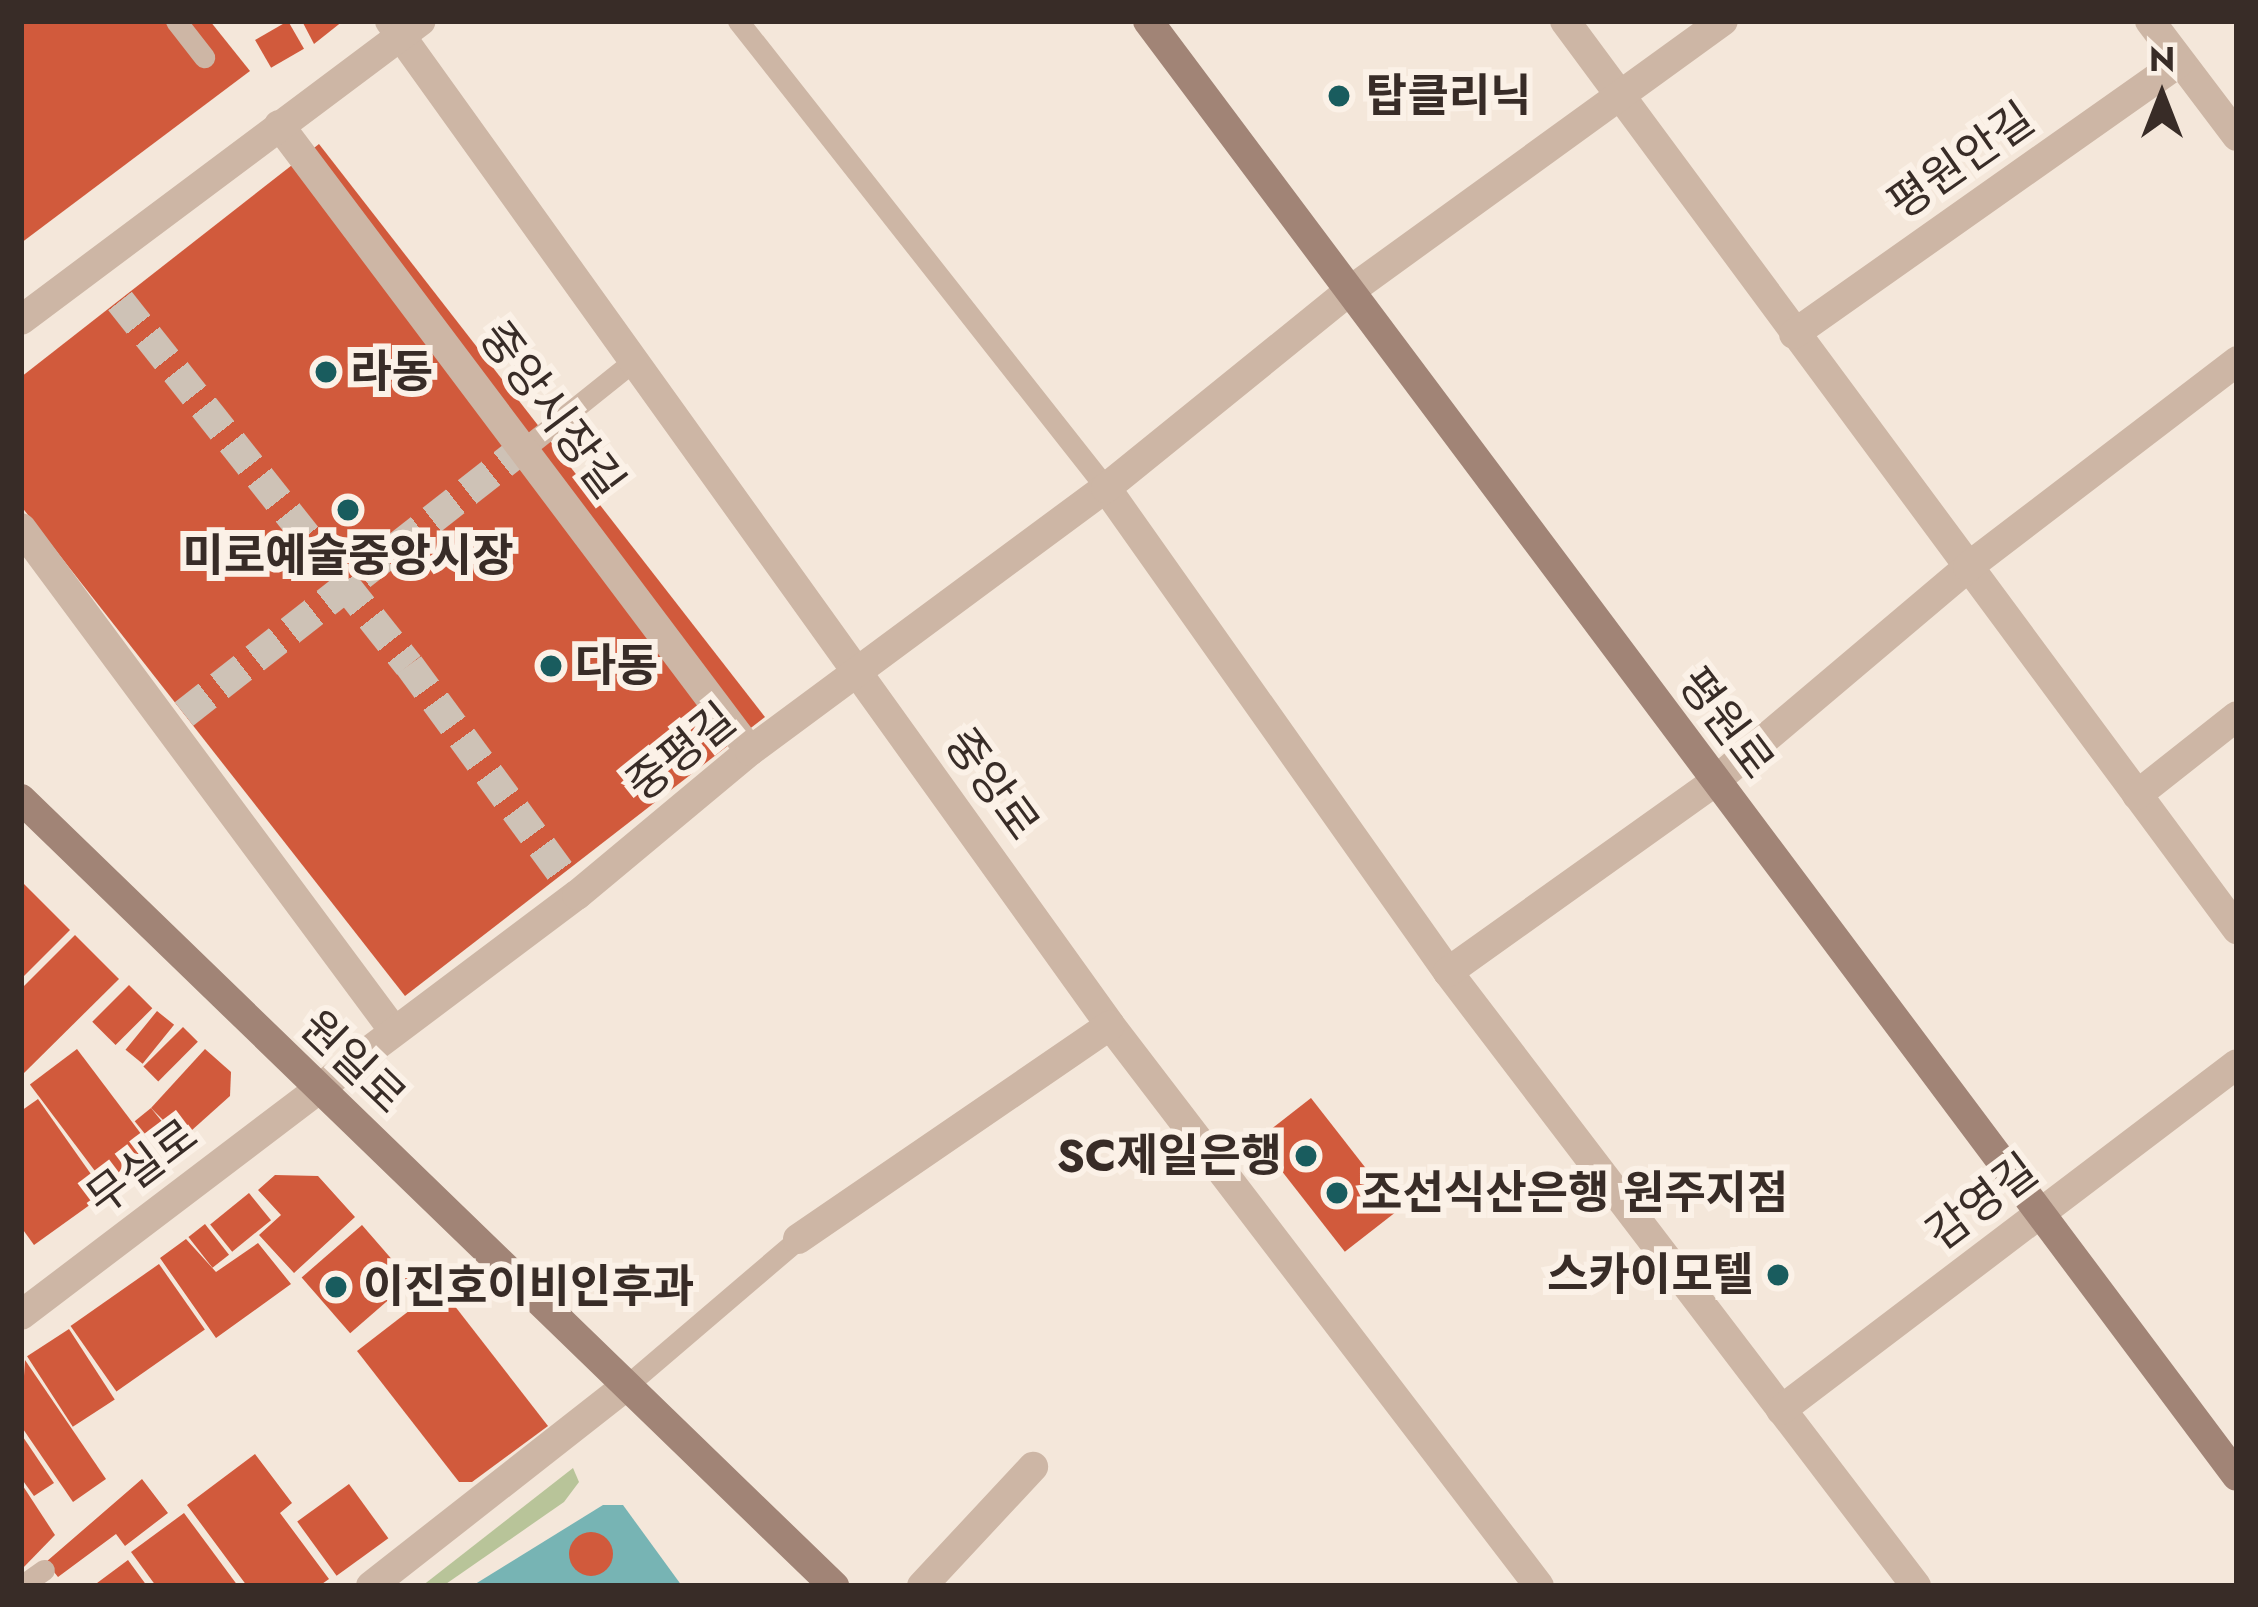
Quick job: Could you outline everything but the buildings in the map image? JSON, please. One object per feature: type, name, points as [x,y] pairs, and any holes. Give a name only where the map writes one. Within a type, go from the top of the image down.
[{"type":"main road","name":"평원로","points":[[1148,21],[1347,293],[2237,1476]]},
{"type":"main road","name":"원일로","points":[[21,799],[834,1586]]},
{"type":"street","points":[[1565,21],[2237,929]]},
{"type":"street","name":"중평길","points":[[317,1090],[569,885],[859,677],[1106,488],[1347,293],[1723,21]]},
{"type":"street","points":[[2150,21],[2237,136]]},
{"type":"street","points":[[21,320],[403,26]]},
{"type":"street","name":"중앙로","points":[[403,26],[631,363],[1110,1025],[1539,1586]]},
{"type":"street","name":"평원안길","points":[[1794,334],[2180,62]]},
{"type":"street","name":"중앙시장길","points":[[279,125],[519,453],[750,751]]},
{"type":"street","points":[[1448,972],[1714,782],[1968,567],[2237,361]]},
{"type":"street","points":[[1106,488],[1448,972],[1916,1586]]},
{"type":"street","points":[[21,528],[178,719],[391,1028]]},
{"type":"street","points":[[2137,796],[2237,716]]},
{"type":"street","points":[[798,1238],[1110,1025]]},
{"type":"street","name":"감영길","points":[[1781,1409],[2237,1064]]},
{"type":"street","name":"무실로","points":[[21,1315],[317,1090]]},
{"type":"street","points":[[370,1586],[625,1387]]},
{"type":"street","points":[[922,1586],[1033,1466]]},
{"type":"lane","points":[[176,21],[204,57]]},
{"type":"lane","points":[[738,21],[1106,488]]},
{"type":"lane","points":[[519,453],[631,363]]},
{"type":"lane","points":[[625,1387],[798,1238]]},
{"type":"lane","points":[[21,1586],[44,1570]]},
{"type":"green space","points":[[573,1468],[579,1482],[564,1502],[443,1586],[422,1586]]},
{"type":"water","points":[[603,1505],[623,1505],[682,1586],[472,1586]]},
{"type":"tunnel","points":[[120,301],[409,665],[562,874]]},
{"type":"tunnel","points":[[184,714],[512,457]]},
{"type":"place","name":"탑클리닉","points":[[1339,96]]},
{"type":"place","name":"라동","points":[[326,372]]},
{"type":"place","name":"미로예술중앙시장","points":[[348,510]]},
{"type":"place","name":"다동","points":[[551,666]]},
{"type":"place","name":"SC제일은행","points":[[1306,1156]]},
{"type":"place","name":"조선식산은행 원주지점","points":[[1337,1193]]},
{"type":"place","name":"스카이모텔","points":[[1778,1275]]},
{"type":"place","name":"이진호이비인후과","points":[[336,1287]]}]
